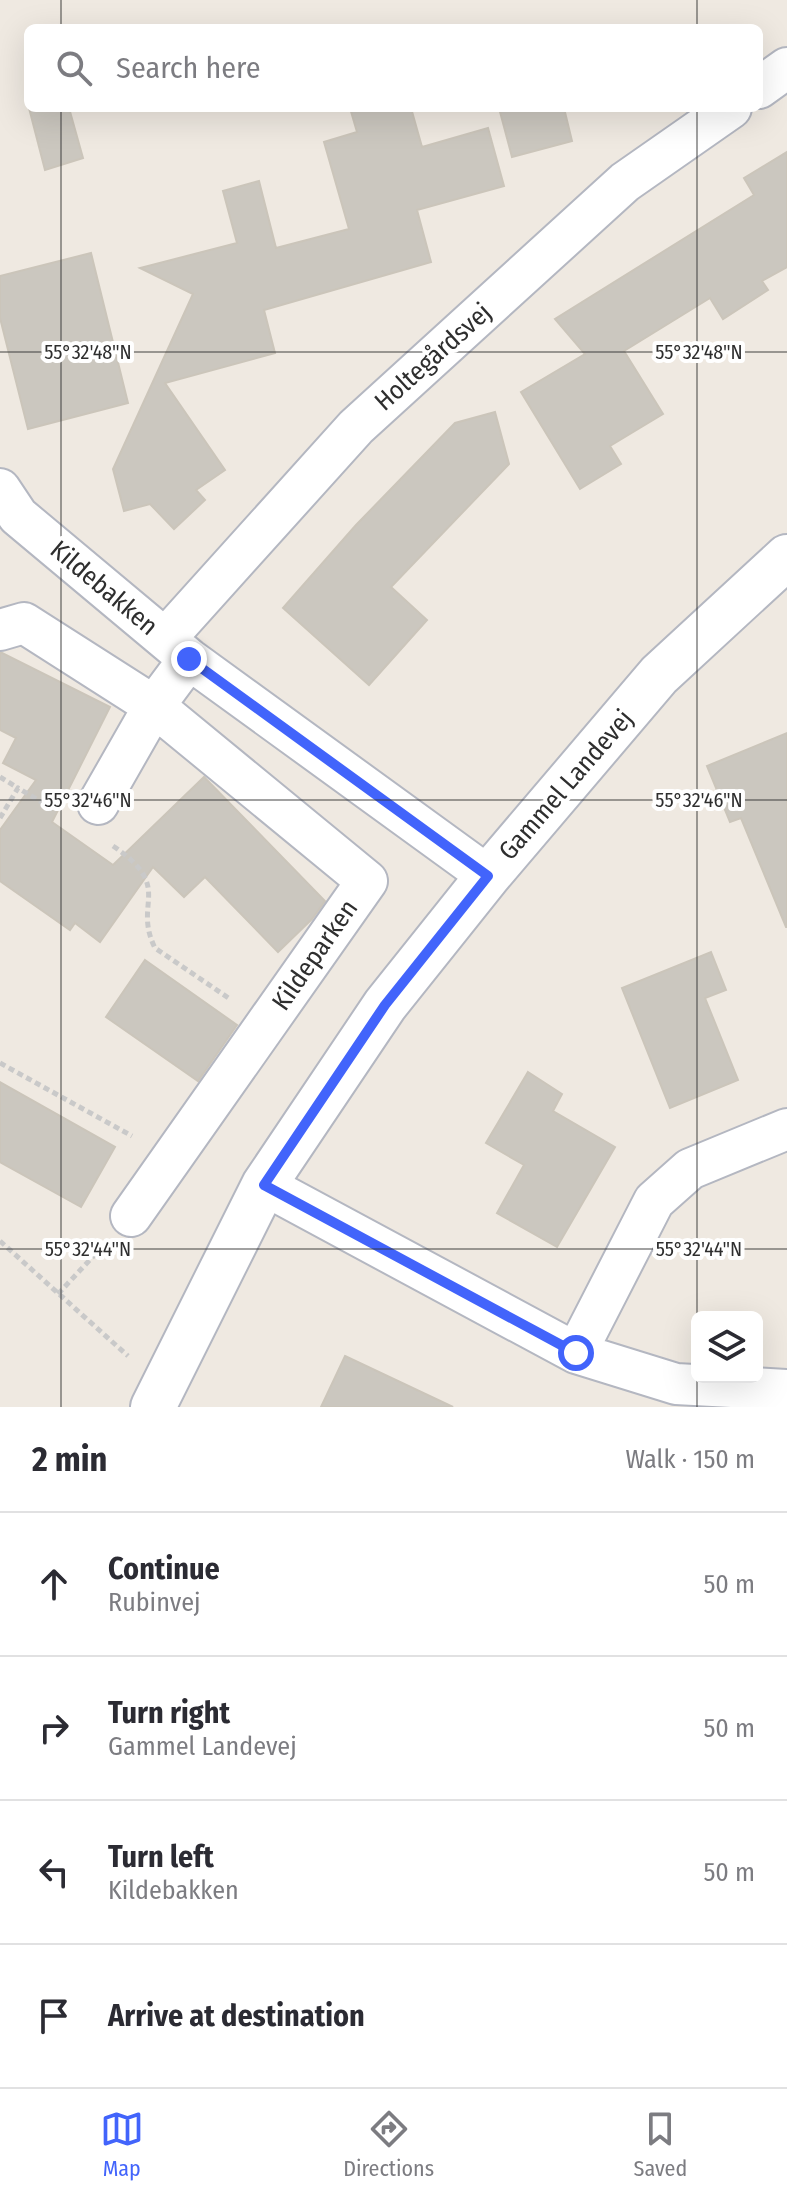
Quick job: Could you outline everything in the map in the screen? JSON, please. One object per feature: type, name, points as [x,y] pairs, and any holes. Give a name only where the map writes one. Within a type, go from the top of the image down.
[{"type":"street","points":[[763,85],[787,68]]},
{"type":"street","name":"Holtegårdsvej","points":[[177,649],[356,427],[625,182],[725,112]]},
{"type":"street","name":"Kildebakken","points":[[0,489],[18,516],[177,649],[488,876]]},
{"type":"street","name":"Gammel Landevej","points":[[157,1397],[264,1185],[385,1005],[488,876],[659,675],[787,557]]},
{"type":"street","name":"Kildeparken","points":[[0,630],[24,623],[154,706],[367,881],[131,1216]]},
{"type":"street","points":[[98,804],[154,706],[177,649]]},
{"type":"street","points":[[576,1353],[654,1201],[690,1169],[787,1129]]},
{"type":"street","points":[[264,1185],[576,1353],[676,1384],[787,1390]]},
{"type":"path","points":[[0,777],[57,812]]},
{"type":"path","points":[[0,818],[18,788]]},
{"type":"path","points":[[107,842],[129,857],[146,876],[150,892],[149,937],[155,948],[266,1024]]},
{"type":"path","points":[[0,1063],[171,1159]]},
{"type":"path","points":[[58,1294],[131,1216]]},
{"type":"path","points":[[0,1241],[58,1294],[157,1397]]},
{"type":"building","points":[[30,112],[70,112],[83,158],[45,170]]},
{"type":"building","points":[[351,112],[412,112],[422,147],[488,128],[504,186],[417,210],[431,262],[264,310],[275,353],[165,383],[225,470],[196,490],[205,500],[174,529],[150,504],[124,511],[113,469],[193,294],[140,268],[237,243],[223,191],[259,181],[276,248],[349,229],[324,142],[357,132]]},
{"type":"building","points":[[500,112],[565,112],[572,141],[512,157]]},
{"type":"building","points":[[787,152],[787,267],[762,281],[768,290],[723,319],[710,298],[624,351],[663,414],[610,446],[621,464],[580,489],[521,392],[585,354],[555,319],[754,195],[744,178]]},
{"type":"building","points":[[91,253],[128,403],[28,429],[0,318],[0,276]]},
{"type":"building","points":[[495,412],[509,464],[391,587],[427,620],[369,685],[283,608],[356,525],[455,423]]},
{"type":"building","points":[[0,652],[110,707],[52,822],[113,865],[204,777],[325,901],[312,919],[278,952],[205,877],[184,897],[153,867],[100,942],[75,923],[70,930],[0,881],[0,830],[36,780],[3,763],[16,738],[0,730]]},
{"type":"building","points":[[787,733],[786,927],[741,818],[730,822],[707,766]]},
{"type":"building","points":[[711,952],[726,990],[705,998],[738,1080],[670,1108],[622,988]]},
{"type":"building","points":[[145,960],[237,1025],[198,1081],[106,1017]]},
{"type":"building","points":[[528,1072],[562,1094],[553,1111],[615,1147],[557,1247],[497,1213],[524,1165],[486,1143]]},
{"type":"building","points":[[0,1082],[115,1147],[81,1207],[0,1162]]},
{"type":"building","points":[[345,1356],[453,1407],[321,1407]]},
{"type":"route","points":[[189,659],[488,876],[385,1005],[264,1185],[576,1353]]}]
